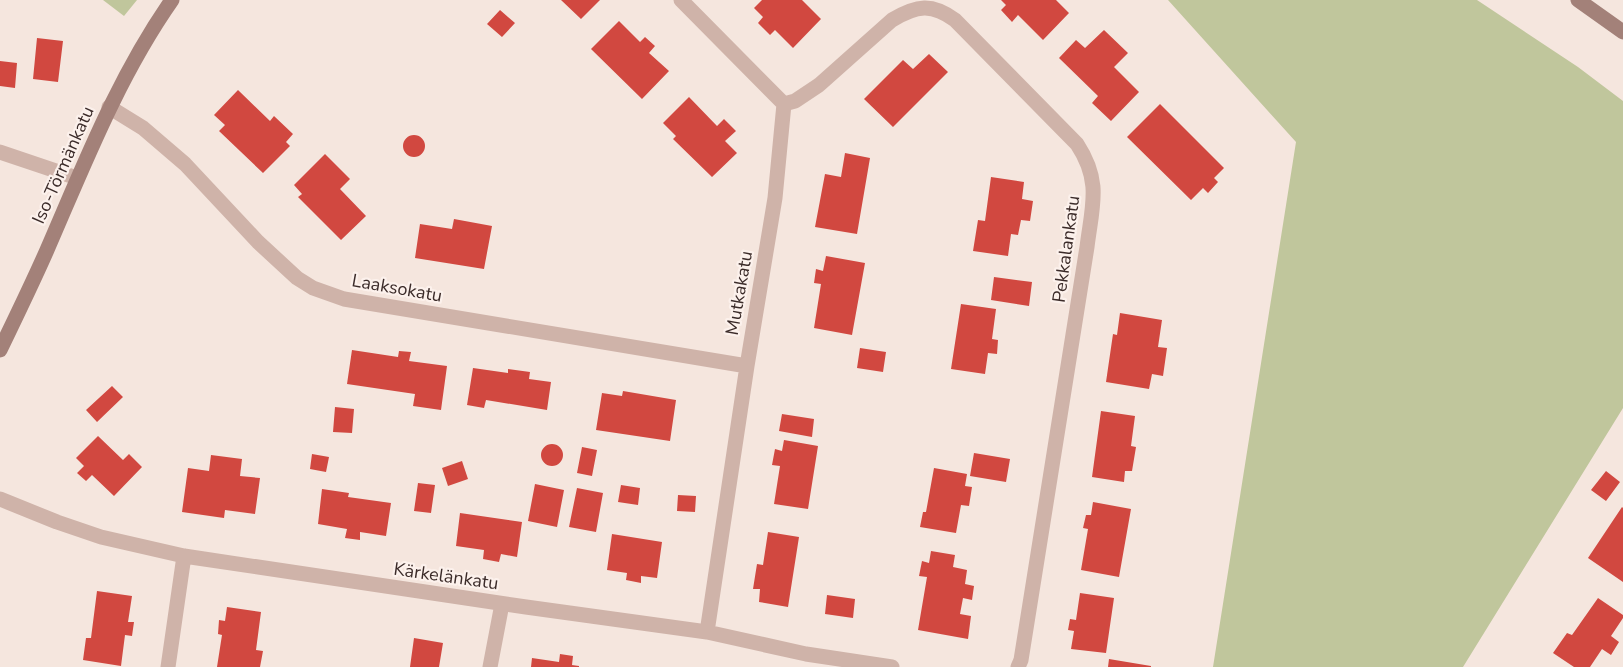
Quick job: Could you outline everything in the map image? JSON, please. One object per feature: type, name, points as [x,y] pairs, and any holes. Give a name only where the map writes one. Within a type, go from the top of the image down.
[{"type":"street","name":"Iso-Törmänkatu","points":[[0,350],[46,253],[109,107],[158,20],[172,0]]},
{"type":"street","points":[[681,0],[784,104]]},
{"type":"street","points":[[1578,0],[1623,32]]},
{"type":"street","name":"Pekkalankatu","points":[[784,104],[795,101],[819,85],[898,17],[921,8],[937,9],[955,20],[1077,144],[1089,167],[1094,190],[1087,247],[1024,645],[1018,667]]},
{"type":"street","name":"Mutkakatu","points":[[707,632],[775,198],[784,104]]},
{"type":"street","name":"Laaksokatu","points":[[109,107],[143,128],[185,164],[258,242],[297,278],[320,291],[344,299],[747,366]]},
{"type":"street","points":[[0,152],[77,178]]},
{"type":"street","name":"Kärkelänkatu","points":[[0,499],[101,537],[184,556],[707,632],[796,652],[892,667]]},
{"type":"street","points":[[168,667],[184,556]]},
{"type":"street","points":[[490,667],[502,604]]},
{"type":"green space","points":[[103,0],[137,0],[124,16]]},
{"type":"green space","points":[[1168,0],[1477,0],[1578,67],[1623,101],[1623,408],[1463,667],[1213,667],[1296,142]]},
{"type":"building","points":[[561,0],[600,0],[581,19]]},
{"type":"building","points":[[762,0],[802,0],[821,19],[793,48],[775,30],[770,35],[758,23],[763,17],[754,8]]},
{"type":"building","points":[[1001,0],[1056,0],[1069,13],[1043,40],[1018,15],[1012,22],[1001,10],[1006,5]]},
{"type":"building","points":[[500,10],[515,23],[502,37],[487,24]]},
{"type":"building","points":[[619,21],[640,42],[645,37],[655,46],[649,53],[669,71],[642,99],[591,49]]},
{"type":"building","points":[[1104,30],[1128,53],[1114,67],[1139,92],[1111,121],[1092,103],[1098,96],[1059,58],[1076,40],[1085,48]]},
{"type":"building","points":[[37,38],[63,41],[58,82],[33,79]]},
{"type":"building","points":[[929,54],[948,72],[893,127],[864,99],[903,60],[913,69]]},
{"type":"building","points":[[0,61],[17,63],[15,88],[0,86]]},
{"type":"building","points":[[238,90],[270,121],[274,116],[293,134],[286,142],[290,146],[263,173],[219,131],[225,125],[214,115]]},
{"type":"building","points":[[689,97],[717,126],[724,119],[736,131],[725,141],[737,153],[712,177],[673,139],[676,136],[663,123]]},
{"type":"building","points":[[1160,104],[1224,168],[1214,178],[1218,182],[1208,193],[1203,188],[1191,200],[1127,137]]},
{"type":"building","points":[[414,135],[422,138],[425,146],[422,154],[414,157],[406,154],[403,146],[406,138]]},
{"type":"building","points":[[845,153],[870,158],[857,234],[815,227],[825,174],[841,177]]},
{"type":"building","points":[[325,154],[350,179],[340,189],[366,216],[341,240],[298,197],[302,194],[294,185]]},
{"type":"building","points":[[991,177],[1024,182],[1022,199],[1033,201],[1030,221],[1021,220],[1018,235],[1011,234],[1008,256],[973,251],[978,220],[985,221]]},
{"type":"building","points":[[454,219],[492,226],[484,269],[415,258],[420,224],[452,229]]},
{"type":"building","points":[[826,256],[865,263],[852,335],[814,328],[821,284],[814,283],[816,269],[823,271]]},
{"type":"building","points":[[994,277],[1032,282],[1029,306],[991,300]]},
{"type":"building","points":[[961,304],[996,309],[992,339],[998,340],[997,354],[988,353],[985,374],[951,369]]},
{"type":"building","points":[[1120,313],[1162,320],[1158,347],[1167,348],[1163,376],[1152,374],[1149,389],[1106,382],[1113,334],[1117,335]]},
{"type":"building","points":[[860,348],[886,352],[883,372],[857,368]]},
{"type":"building","points":[[352,350],[398,357],[399,351],[411,352],[409,361],[447,366],[441,410],[413,406],[415,394],[347,384]]},
{"type":"building","points":[[473,368],[508,373],[508,369],[530,372],[529,379],[551,382],[547,410],[486,400],[484,408],[467,405]]},
{"type":"building","points":[[112,386],[123,397],[97,422],[86,410]]},
{"type":"building","points":[[623,391],[676,400],[670,441],[596,430],[602,393],[622,396]]},
{"type":"building","points":[[335,407],[354,409],[352,433],[333,432]]},
{"type":"building","points":[[1101,411],[1135,416],[1131,446],[1136,447],[1132,471],[1125,471],[1124,482],[1092,477]]},
{"type":"building","points":[[782,414],[814,419],[812,437],[779,431]]},
{"type":"building","points":[[98,436],[123,460],[129,454],[142,467],[114,496],[92,475],[86,481],[77,473],[84,466],[76,458]]},
{"type":"building","points":[[784,440],[818,446],[808,509],[774,504],[780,466],[772,465],[775,449],[782,451]]},
{"type":"building","points":[[552,444],[560,447],[563,455],[560,463],[552,466],[544,463],[541,455],[544,447]]},
{"type":"building","points":[[582,447],[597,450],[592,476],[577,473]]},
{"type":"building","points":[[974,453],[1010,459],[1006,482],[970,476]]},
{"type":"building","points":[[312,454],[329,457],[326,472],[310,469]]},
{"type":"building","points":[[211,455],[242,459],[240,476],[260,478],[255,514],[225,510],[224,518],[182,512],[188,468],[209,471]]},
{"type":"building","points":[[462,461],[468,479],[448,486],[442,468]]},
{"type":"building","points":[[934,468],[967,474],[965,486],[972,487],[969,506],[961,505],[956,533],[920,527],[923,512],[926,512]]},
{"type":"building","points":[[1606,471],[1620,482],[1606,501],[1591,490]]},
{"type":"building","points":[[418,483],[435,485],[431,513],[414,511]]},
{"type":"building","points":[[535,484],[564,490],[557,527],[528,521]]},
{"type":"building","points":[[621,485],[640,488],[638,505],[618,502]]},
{"type":"building","points":[[577,488],[603,493],[596,532],[569,527]]},
{"type":"building","points":[[322,489],[349,493],[348,497],[391,503],[386,536],[360,532],[360,540],[345,538],[347,529],[318,524]]},
{"type":"building","points":[[678,495],[696,496],[695,512],[677,511]]},
{"type":"building","points":[[1093,502],[1131,509],[1119,577],[1081,570],[1088,529],[1083,528],[1086,515],[1091,515]]},
{"type":"building","points":[[1623,508],[1623,582],[1588,558]]},
{"type":"building","points":[[460,513],[522,522],[517,557],[501,554],[499,562],[483,559],[484,550],[456,546]]},
{"type":"building","points":[[768,532],[799,537],[788,607],[759,602],[760,589],[753,589],[757,564],[763,565]]},
{"type":"building","points":[[612,534],[662,542],[657,578],[641,576],[641,583],[626,580],[627,573],[607,570]]},
{"type":"building","points":[[931,551],[955,555],[953,567],[967,570],[965,584],[974,586],[972,600],[963,598],[960,614],[971,616],[968,639],[918,630],[927,577],[919,576],[922,561],[929,563]]},
{"type":"building","points":[[97,591],[132,596],[128,622],[134,622],[132,636],[125,635],[121,666],[83,660],[86,638],[91,638]]},
{"type":"building","points":[[1080,593],[1114,598],[1106,653],[1071,649],[1074,631],[1068,630],[1070,619],[1076,620]]},
{"type":"building","points":[[827,595],[855,599],[853,618],[825,614]]},
{"type":"building","points":[[1598,598],[1623,615],[1611,636],[1619,642],[1611,655],[1602,649],[1590,667],[1574,667],[1553,653],[1567,633],[1572,635]]},
{"type":"building","points":[[227,607],[261,612],[256,650],[263,651],[260,667],[217,667],[222,635],[218,634],[219,620],[225,621]]},
{"type":"building","points":[[414,638],[443,643],[439,667],[410,667]]},
{"type":"building","points":[[560,654],[573,656],[572,665],[579,667],[531,667],[532,658],[559,662]]},
{"type":"building","points":[[1109,659],[1151,666],[1151,667],[1108,667]]}]
